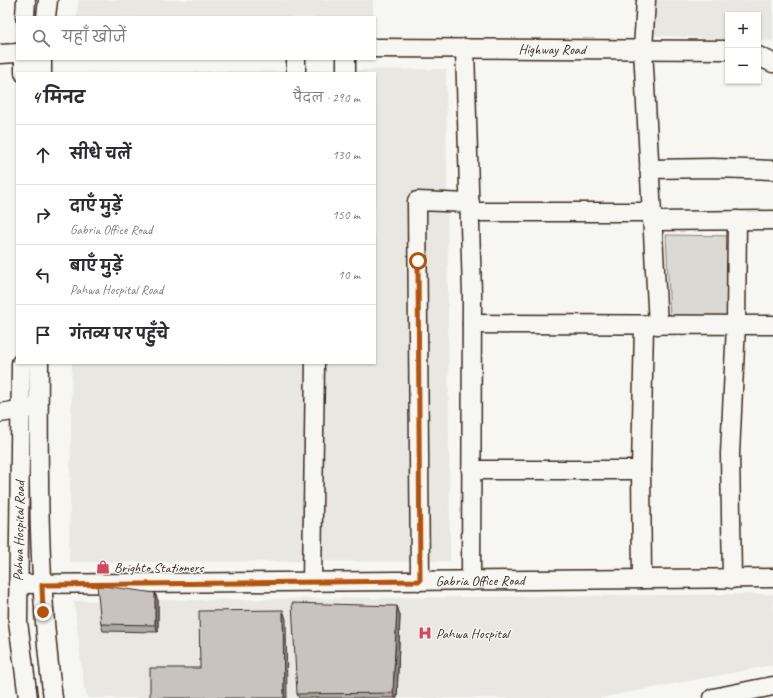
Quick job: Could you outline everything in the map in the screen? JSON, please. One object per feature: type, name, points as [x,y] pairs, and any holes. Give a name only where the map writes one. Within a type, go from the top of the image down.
[{"type":"street","points":[[25,16],[26,0]]},
{"type":"street","points":[[46,16],[48,0]]},
{"type":"street","points":[[642,580],[641,470],[651,325],[652,216],[643,50],[646,0]]},
{"type":"street","name":"Highway Road","points":[[376,48],[725,50]]},
{"type":"street","points":[[465,48],[472,324],[471,581]]},
{"type":"street","points":[[0,54],[16,53]]},
{"type":"street","points":[[761,57],[773,63]]},
{"type":"street","points":[[24,60],[24,72]]},
{"type":"street","points":[[42,60],[42,72]]},
{"type":"street","points":[[296,60],[296,72]]},
{"type":"street","points":[[346,60],[346,72]]},
{"type":"street","points":[[649,169],[713,168],[773,170]]},
{"type":"street","points":[[420,581],[417,201],[470,207],[737,220],[773,220]]},
{"type":"street","points":[[732,579],[730,454],[736,325],[737,220]]},
{"type":"street","points":[[472,324],[773,325]]},
{"type":"street","name":"Pahwa Hospital Road","points":[[21,364],[18,622],[28,698]]},
{"type":"street","name":"Pahwa Hospital Road","points":[[40,364],[39,407],[42,585],[45,639],[53,698]]},
{"type":"street","points":[[312,582],[315,364]]},
{"type":"street","points":[[0,413],[39,407]]},
{"type":"street","points":[[471,470],[641,470]]},
{"type":"street","name":"Gabria Office Road","points":[[18,584],[773,578]]},
{"type":"street","points":[[713,698],[773,686]]},
{"type":"shaded area","points":[[78,0],[373,0],[373,16],[77,16]]},
{"type":"shaded area","points":[[651,0],[773,0],[773,41],[761,40],[761,12],[725,12],[725,39],[649,35]]},
{"type":"shaded area","points":[[446,69],[450,561],[69,562],[72,364],[376,364],[376,72],[169,72]]},
{"type":"shaded area","points":[[666,235],[735,236],[737,318],[670,318]]},
{"type":"shaded area","name":"Pahwa Hospital","points":[[773,594],[773,665],[600,698],[88,698],[84,687],[74,601]]},
{"type":"building","points":[[97,585],[155,593],[155,625],[101,624]]},
{"type":"building","points":[[292,603],[397,606],[393,693],[297,694]]},
{"type":"building","points":[[283,610],[284,698],[150,698],[150,668],[200,668],[199,611]]},
{"type":"place","name":"Brighto Stationers","points":[[103,567]]},
{"type":"place","name":"Pahwa Hospital","points":[[425,633]]},
{"type":"route","points":[[43,612],[42,585],[420,581],[418,261]]}]
